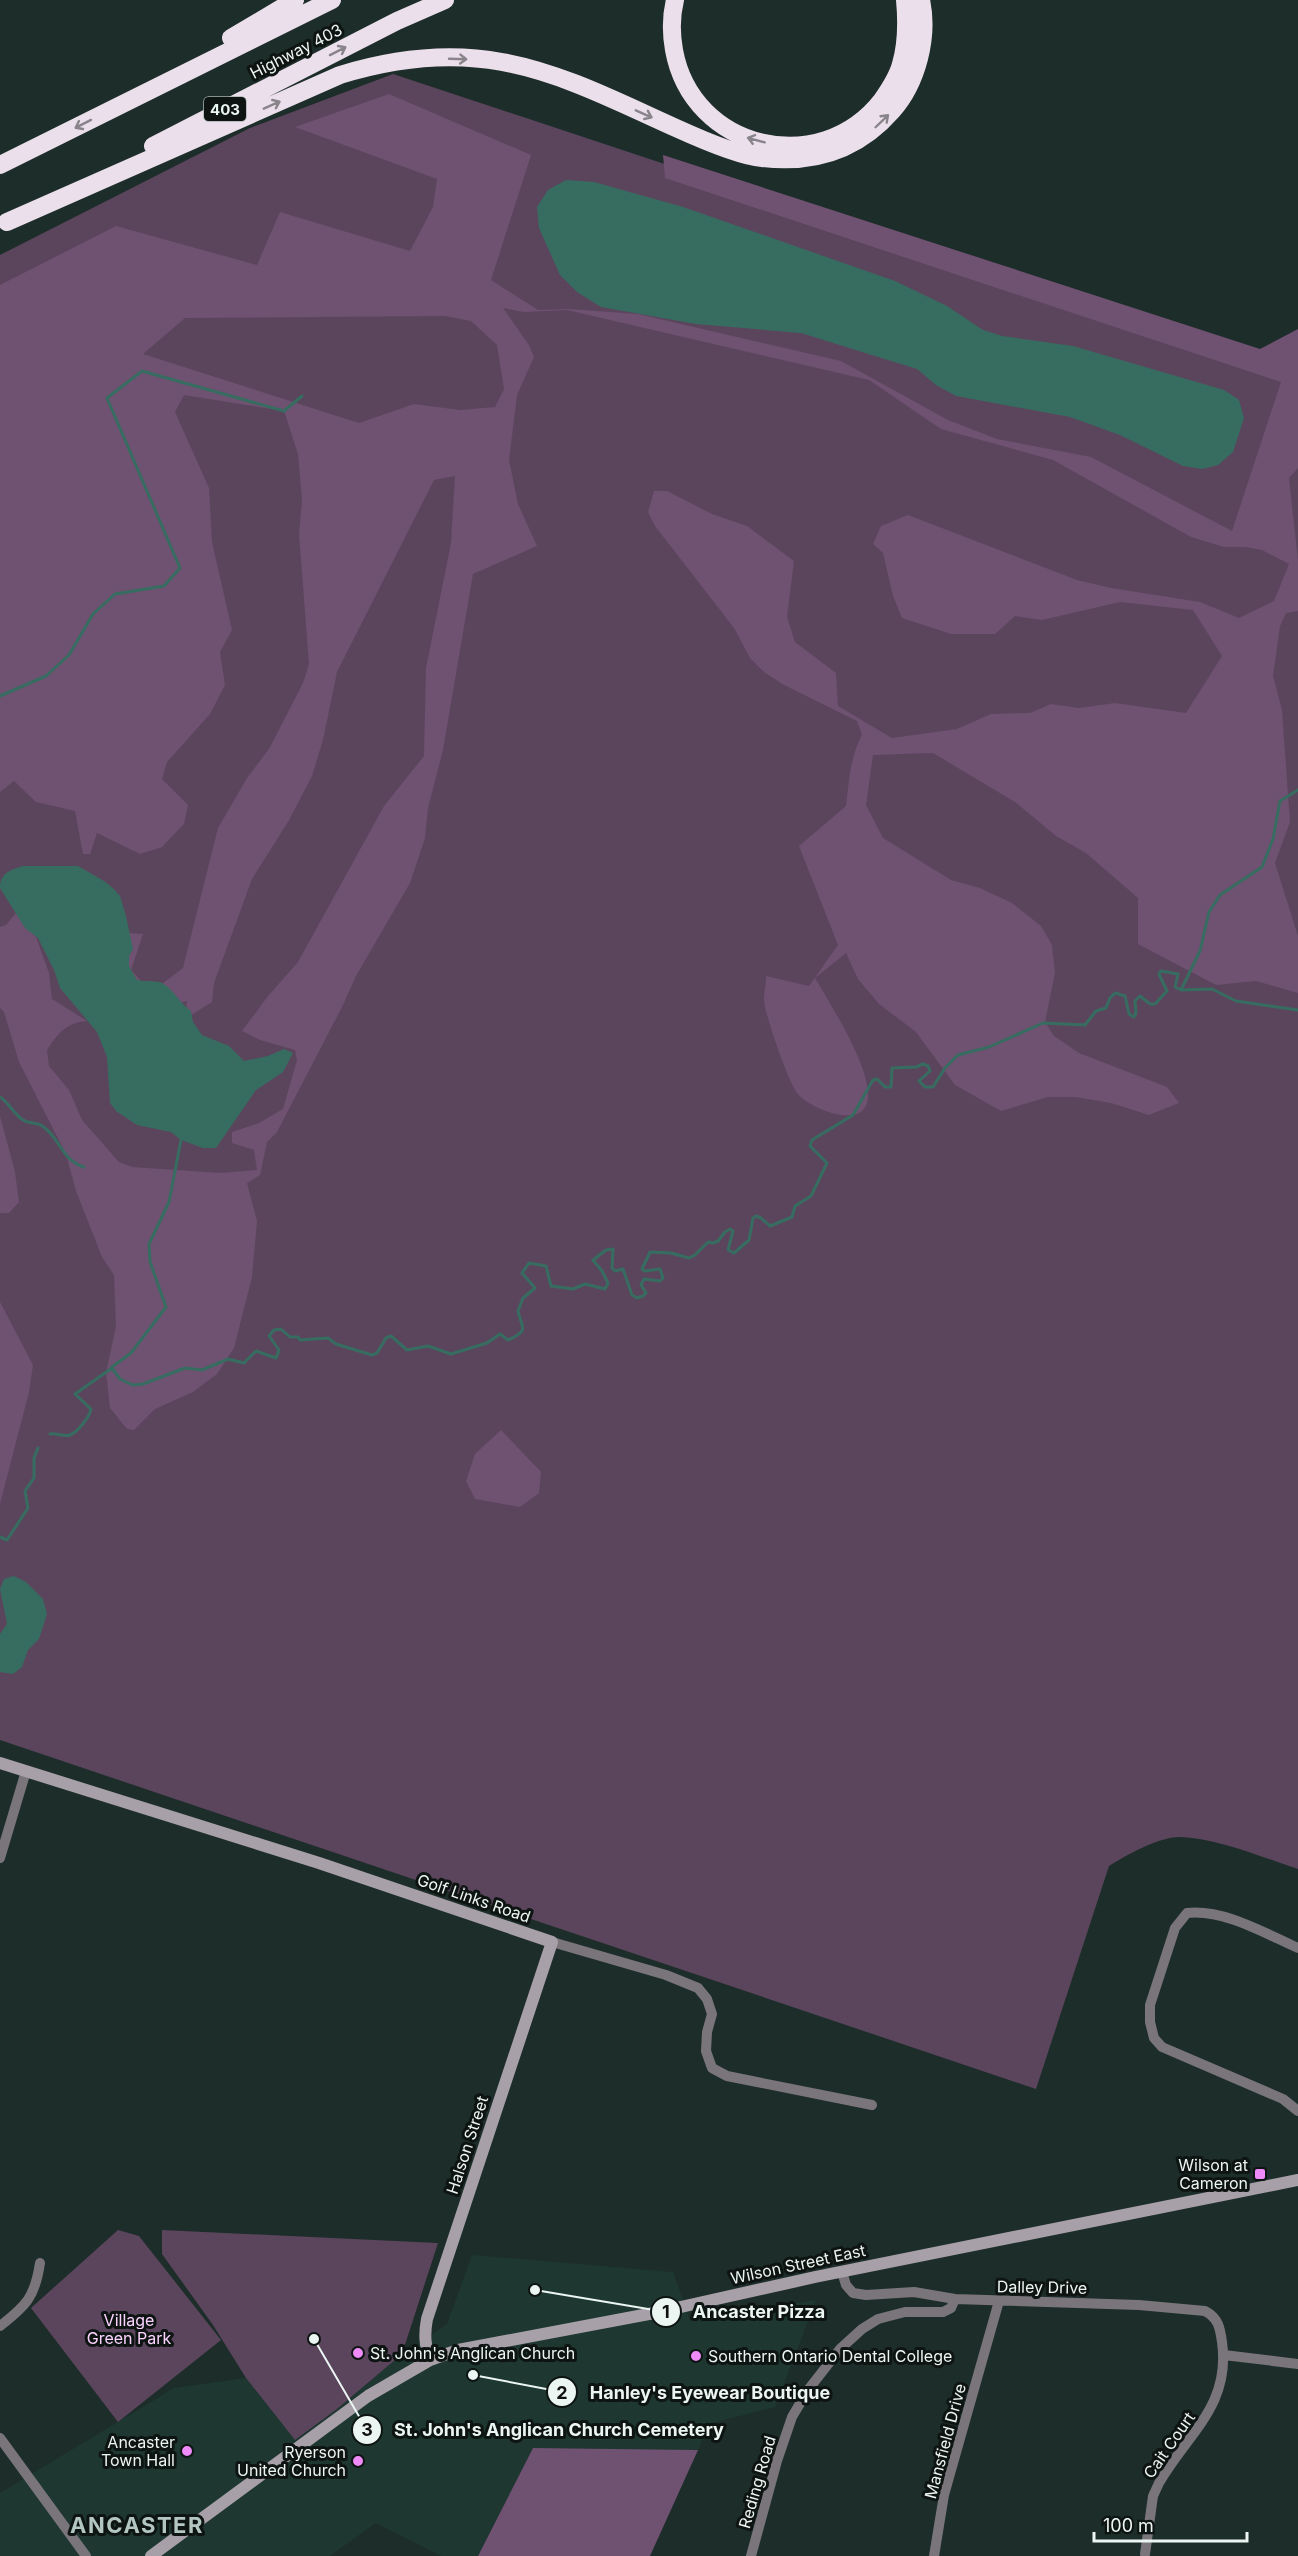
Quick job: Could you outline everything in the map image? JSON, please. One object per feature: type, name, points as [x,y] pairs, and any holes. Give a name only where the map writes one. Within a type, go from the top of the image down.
[{"type":"highway","points":[[135,98],[295,0]]},
{"type":"highway","name":"Highway 403","points":[[0,165],[332,0]]},
{"type":"highway","name":"Highway 403","points":[[3,224],[376,32],[445,0]]},
{"type":"highway","points":[[675,0],[672,12],[672,37],[676,62],[684,83],[703,108],[727,129],[754,141],[785,146],[813,144],[834,139],[856,126],[874,110],[887,93],[901,65],[907,28],[905,0]]},
{"type":"highway","points":[[3,224],[340,75],[371,65],[413,59],[456,58],[501,62],[543,72],[596,92],[698,138],[759,158],[796,160],[836,153],[859,140],[882,122],[902,99],[918,59],[922,39],[921,0]]},
{"type":"main road","name":"Golf Links Road","points":[[0,1763],[319,1863],[552,1942]]},
{"type":"main road","name":"Halson Street","points":[[430,2360],[424,2332],[427,2319],[552,1942]]},
{"type":"main road","name":"Wilson Street East","points":[[151,2556],[342,2414],[384,2386],[430,2360],[458,2350],[494,2341],[654,2313],[842,2272],[1298,2180]]},
{"type":"street","points":[[0,1858],[26,1772]]},
{"type":"street","points":[[1298,1948],[1219,1915],[1203,1911],[1187,1913],[1175,1928],[1150,2004],[1150,2022],[1154,2038],[1162,2047],[1283,2099],[1298,2111]]},
{"type":"street","name":"Golf Links Road","points":[[552,1942],[666,1975],[698,1988],[707,2000],[712,2014],[707,2032],[706,2051],[712,2068],[727,2076],[872,2105]]},
{"type":"street","points":[[0,2326],[25,2307],[38,2279],[40,2263]]},
{"type":"street","name":"Dalley Drive","points":[[842,2272],[846,2285],[853,2293],[867,2295],[914,2292],[955,2299],[1139,2305],[1205,2311],[1213,2315],[1220,2325],[1224,2355]]},
{"type":"street","name":"Reding Road","points":[[751,2556],[777,2461],[792,2417],[808,2390],[840,2349],[862,2329],[878,2319],[905,2312],[943,2312],[951,2308],[955,2299]]},
{"type":"street","name":"Mansfield Drive","points":[[934,2556],[944,2495],[999,2301]]},
{"type":"street","points":[[1224,2355],[1298,2364]]},
{"type":"street","name":"Cait Court","points":[[1145,2554],[1153,2496],[1167,2470],[1211,2410],[1217,2395],[1224,2355]]},
{"type":"street","points":[[0,2438],[86,2556]]},
{"type":"shaded area","points":[[389,94],[531,155],[491,280],[538,310],[569,309],[638,314],[841,361],[948,420],[997,439],[1091,457],[1232,531],[1281,382],[665,178],[663,155],[1260,349],[1298,329],[1298,468],[1289,478],[1298,560],[1298,611],[1286,613],[1280,626],[1273,676],[1282,710],[1290,822],[1275,863],[1298,936],[1298,993],[1256,981],[1216,985],[1138,944],[1138,898],[1086,853],[1056,836],[1015,802],[933,753],[873,755],[866,805],[883,838],[951,880],[980,888],[1012,903],[1041,926],[1052,945],[1055,973],[1045,1022],[1054,1036],[1079,1053],[1167,1087],[1179,1103],[1149,1115],[1111,1103],[1075,1097],[1048,1097],[1001,1111],[955,1085],[916,1032],[879,1004],[858,979],[846,953],[815,978],[857,1054],[867,1085],[868,1098],[865,1108],[857,1114],[836,1114],[812,1105],[797,1093],[783,1062],[765,1007],[766,976],[809,986],[838,945],[799,846],[846,806],[852,761],[862,735],[857,721],[784,685],[764,672],[750,658],[734,628],[655,526],[648,512],[654,491],[667,491],[712,514],[747,526],[794,561],[787,617],[795,642],[836,673],[838,706],[892,738],[957,729],[991,714],[1030,713],[1051,704],[1079,708],[1115,703],[1186,713],[1222,656],[1193,610],[1120,602],[1042,620],[1015,616],[995,634],[951,634],[902,618],[893,596],[883,553],[873,544],[881,526],[908,515],[1077,580],[1111,588],[1200,602],[1239,618],[1274,601],[1289,564],[1262,550],[1224,547],[1191,537],[1053,460],[941,429],[869,380],[567,310],[524,312],[503,308],[529,345],[534,357],[517,395],[509,460],[518,504],[537,546],[473,574],[443,750],[428,808],[425,838],[410,883],[356,976],[277,1132],[267,1142],[260,1175],[247,1183],[257,1221],[252,1277],[234,1348],[217,1374],[193,1392],[155,1409],[134,1430],[127,1429],[110,1408],[106,1373],[116,1326],[114,1275],[102,1257],[76,1191],[66,1154],[19,1062],[4,1012],[0,1008],[0,927],[6,925],[16,913],[35,934],[49,973],[52,999],[87,1021],[73,1024],[55,1039],[47,1050],[49,1066],[69,1090],[82,1120],[119,1162],[132,1167],[221,1173],[257,1170],[254,1150],[232,1143],[232,1132],[259,1123],[283,1109],[297,1060],[295,1050],[260,1040],[242,1031],[268,996],[298,962],[384,806],[424,756],[426,668],[451,543],[455,476],[434,480],[337,672],[323,740],[312,776],[288,822],[252,879],[214,983],[212,1002],[185,1019],[187,1001],[171,1005],[151,992],[183,968],[218,828],[247,778],[269,749],[303,683],[309,664],[299,534],[302,500],[298,454],[284,411],[184,395],[175,412],[209,488],[212,542],[232,630],[220,652],[225,685],[210,714],[167,762],[162,779],[188,805],[184,824],[162,847],[140,854],[97,833],[90,854],[83,854],[75,811],[36,802],[14,781],[0,792],[0,285],[116,226],[257,265],[280,212],[410,251],[433,207],[437,179],[295,127]],"holes":[[[445,316],[471,321],[497,345],[504,389],[495,407],[460,410],[414,404],[359,423],[143,354],[185,318]]]},
{"type":"shaded area","points":[[566,180],[594,182],[683,207],[895,281],[947,306],[983,330],[1002,336],[1073,346],[1224,390],[1239,400],[1244,418],[1233,452],[1218,465],[1202,469],[1183,466],[1120,435],[1070,417],[956,396],[936,385],[917,369],[801,333],[696,324],[601,307],[577,292],[560,275],[539,228],[537,207],[548,190]]},
{"type":"shaded area","points":[[23,866],[78,866],[114,889],[120,896],[126,916],[133,949],[129,956],[129,966],[137,980],[159,982],[166,986],[191,1011],[193,1022],[202,1035],[229,1046],[244,1061],[268,1056],[284,1049],[293,1053],[283,1072],[256,1090],[216,1148],[203,1148],[181,1140],[171,1132],[137,1125],[116,1111],[110,1103],[107,1057],[97,1032],[60,988],[38,938],[25,928],[0,888],[4,876]]},
{"type":"shaded area","points":[[129,933],[143,934],[131,970],[150,991],[122,972]]},
{"type":"shaded area","points":[[0,1116],[15,1172],[19,1202],[9,1213],[0,1213]]},
{"type":"shaded area","points":[[0,1302],[33,1365],[29,1392],[0,1504]]},
{"type":"shaded area","points":[[501,1430],[541,1472],[539,1493],[520,1507],[475,1499],[466,1481],[475,1454]]},
{"type":"shaded area","points":[[14,1576],[26,1582],[43,1599],[47,1614],[39,1639],[28,1650],[22,1667],[13,1674],[0,1672],[0,1634],[7,1624],[0,1589],[4,1579]]},
{"type":"shaded area","points":[[472,2255],[673,2272],[690,2320],[816,2300],[775,2407],[709,2424],[698,2450],[533,2448],[478,2556],[441,2556],[376,2523],[330,2556],[0,2556],[0,2493],[174,2388],[246,2378],[295,2439],[337,2409],[402,2354],[447,2324]]},
{"type":"shaded area","points":[[533,2448],[698,2450],[650,2556],[478,2556]]},
{"type":"green space","points":[[393,74],[1298,374],[1298,1869],[1211,1841],[1181,1837],[1154,1843],[1109,1866],[1036,2089],[0,1740],[0,255],[250,128]]},
{"type":"green space","name":"Village Green Park","points":[[118,2230],[139,2236],[221,2340],[118,2422],[31,2308]]},
{"type":"green space","points":[[162,2230],[438,2243],[402,2354],[337,2409],[295,2440],[246,2378],[213,2325],[162,2254]]},
{"type":"waterway","points":[[0,696],[46,676],[69,655],[93,614],[115,594],[164,586],[180,568],[107,398],[142,371],[284,411],[302,396]]},
{"type":"waterway","points":[[1181,990],[1200,951],[1209,912],[1220,895],[1262,867],[1273,839],[1280,801],[1298,790]]},
{"type":"waterway","points":[[50,1434],[70,1435],[80,1427],[91,1409],[75,1394],[112,1368],[120,1379],[133,1385],[143,1384],[185,1368],[202,1370],[228,1359],[244,1363],[256,1351],[276,1358],[279,1350],[269,1336],[274,1330],[281,1329],[290,1337],[298,1337],[300,1340],[328,1338],[336,1344],[372,1355],[377,1353],[386,1338],[391,1336],[407,1350],[428,1346],[451,1354],[487,1343],[500,1334],[508,1340],[522,1331],[518,1311],[523,1298],[535,1288],[522,1273],[529,1263],[546,1266],[551,1286],[573,1289],[585,1284],[605,1289],[608,1283],[593,1260],[606,1250],[613,1249],[612,1268],[615,1271],[623,1269],[632,1295],[637,1298],[643,1296],[646,1293],[641,1285],[644,1279],[660,1281],[663,1278],[660,1269],[645,1271],[642,1269],[650,1252],[671,1253],[689,1258],[708,1242],[718,1241],[730,1229],[733,1231],[728,1250],[734,1253],[749,1240],[753,1218],[756,1216],[770,1226],[792,1217],[795,1206],[811,1196],[827,1163],[810,1146],[812,1140],[853,1115],[873,1080],[877,1079],[885,1087],[891,1087],[892,1068],[916,1067],[923,1064],[928,1066],[930,1071],[919,1081],[925,1087],[933,1087],[945,1068],[958,1055],[989,1047],[1043,1023],[1085,1025],[1096,1011],[1106,1008],[1115,993],[1125,996],[1129,1014],[1134,1017],[1135,1001],[1140,996],[1150,1004],[1155,1004],[1167,991],[1159,974],[1161,971],[1178,974],[1175,987],[1181,990]]},
{"type":"waterway","points":[[1181,990],[1212,989],[1236,1001],[1298,1010]]},
{"type":"waterway","points":[[0,1097],[23,1120],[40,1124],[45,1128],[66,1155],[84,1167]]},
{"type":"waterway","points":[[112,1367],[131,1353],[166,1307],[150,1262],[149,1244],[169,1202],[181,1140]]},
{"type":"waterway","points":[[0,1537],[7,1540],[28,1508],[25,1491],[34,1478],[34,1458],[38,1448]]},
{"type":"place","name":"Wilson at Cameron","points":[[1260,2174]]},
{"type":"place","name":"Ancaster Pizza","points":[[535,2290]]},
{"type":"place","name":"St. John's Anglican Church Cemetery","points":[[314,2339]]},
{"type":"place","name":"St. John's Anglican Church","points":[[358,2353]]},
{"type":"place","name":"Southern Ontario Dental College","points":[[696,2356]]},
{"type":"place","name":"Hanley's Eyewear Boutique","points":[[473,2375]]},
{"type":"place","name":"Ancaster Town Hall","points":[[187,2451]]},
{"type":"place","name":"Ryerson United Church","points":[[358,2461]]},
{"type":"district","name":"ANCASTER","points":[[137,2525]]}]
